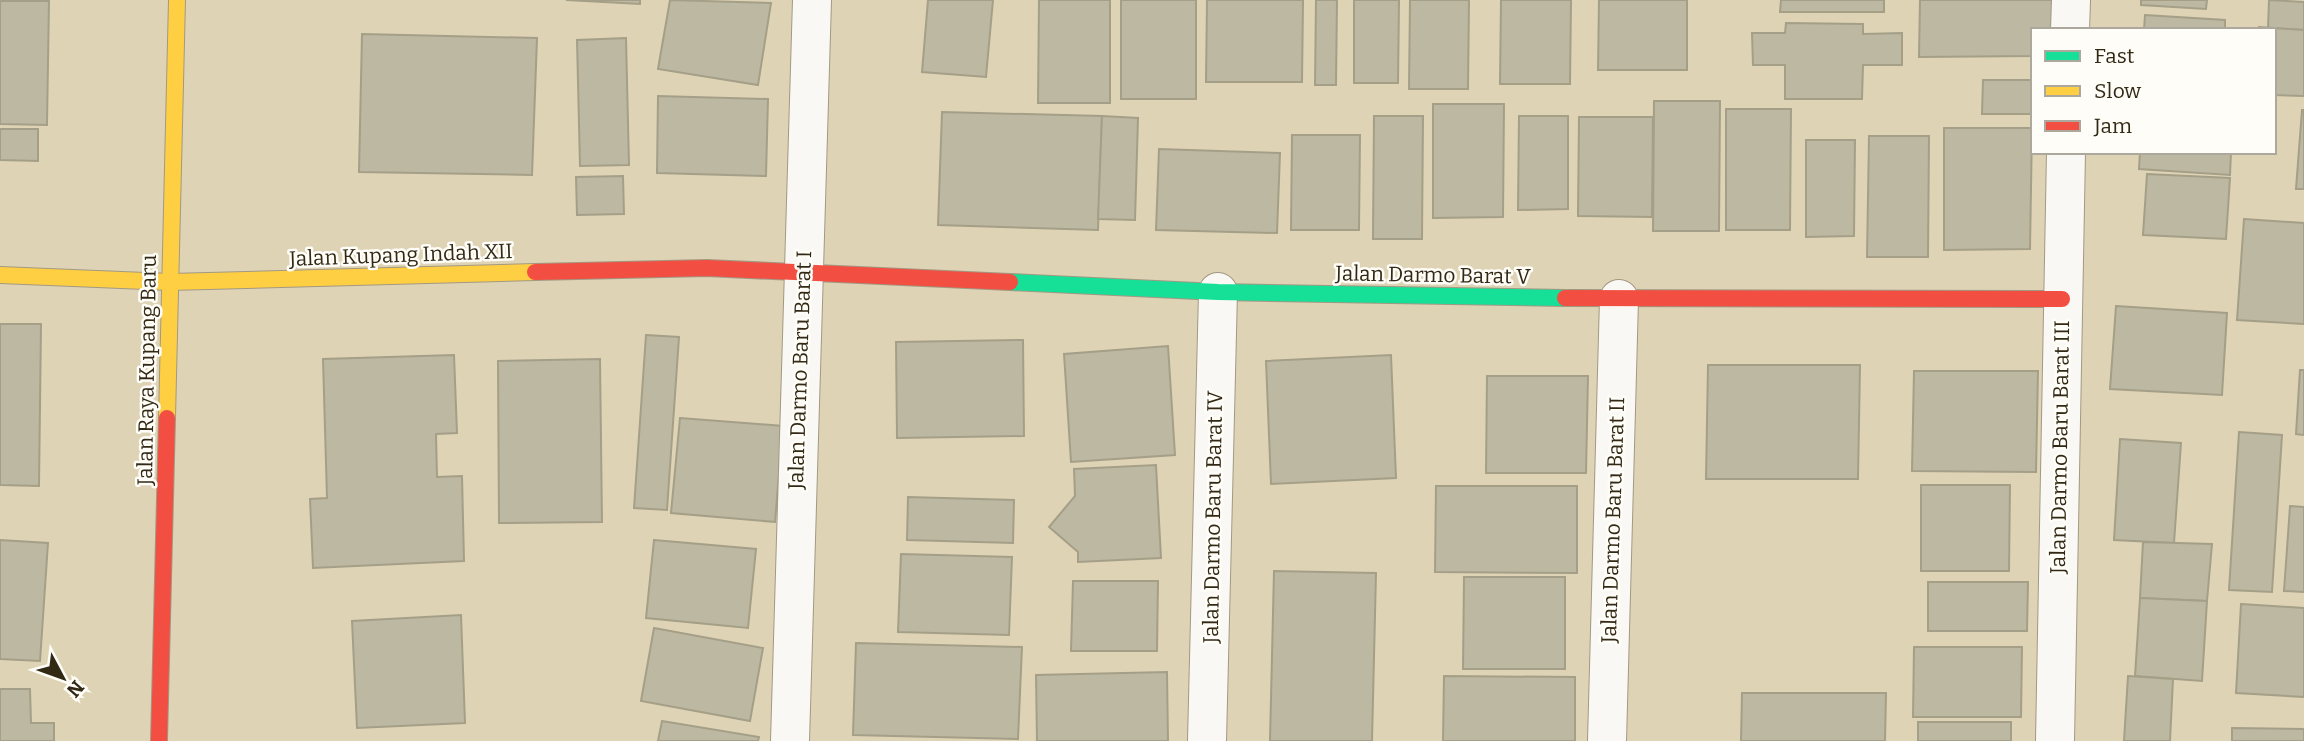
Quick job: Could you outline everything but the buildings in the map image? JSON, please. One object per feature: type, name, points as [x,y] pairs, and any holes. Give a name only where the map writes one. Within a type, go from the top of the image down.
[{"type":"street","name":"Jalan Raya Kupang Baru","points":[[159,741],[177,0]]},
{"type":"street","name":"Jalan Darmo Baru Barat I","points":[[790,741],[812,0]]},
{"type":"street","points":[[2070,0],[2070,28]]},
{"type":"street","name":"Jalan Darmo Baru Barat III","points":[[2055,741],[2066,154]]},
{"type":"street","name":"Jalan Kupang Indah XII","points":[[0,275],[170,282],[707,268],[803,273]]},
{"type":"street","name":"Jalan Darmo Barat V","points":[[803,273],[1218,292],[1619,299],[2062,299]]},
{"type":"street","name":"Jalan Darmo Baru Barat IV","points":[[1207,741],[1218,292]]},
{"type":"street","name":"Jalan Darmo Baru Barat II","points":[[1607,741],[1619,299]]},
{"type":"traffic: fast","points":[[1010,282],[1218,292],[1565,298]]},
{"type":"traffic: slow","points":[[167,418],[177,0]]},
{"type":"traffic: slow","points":[[0,275],[170,282],[535,272]]},
{"type":"traffic: jam","points":[[535,272],[707,268],[1010,282]]},
{"type":"traffic: jam","points":[[1565,298],[2062,299]]},
{"type":"traffic: jam","points":[[159,741],[167,418]]}]
